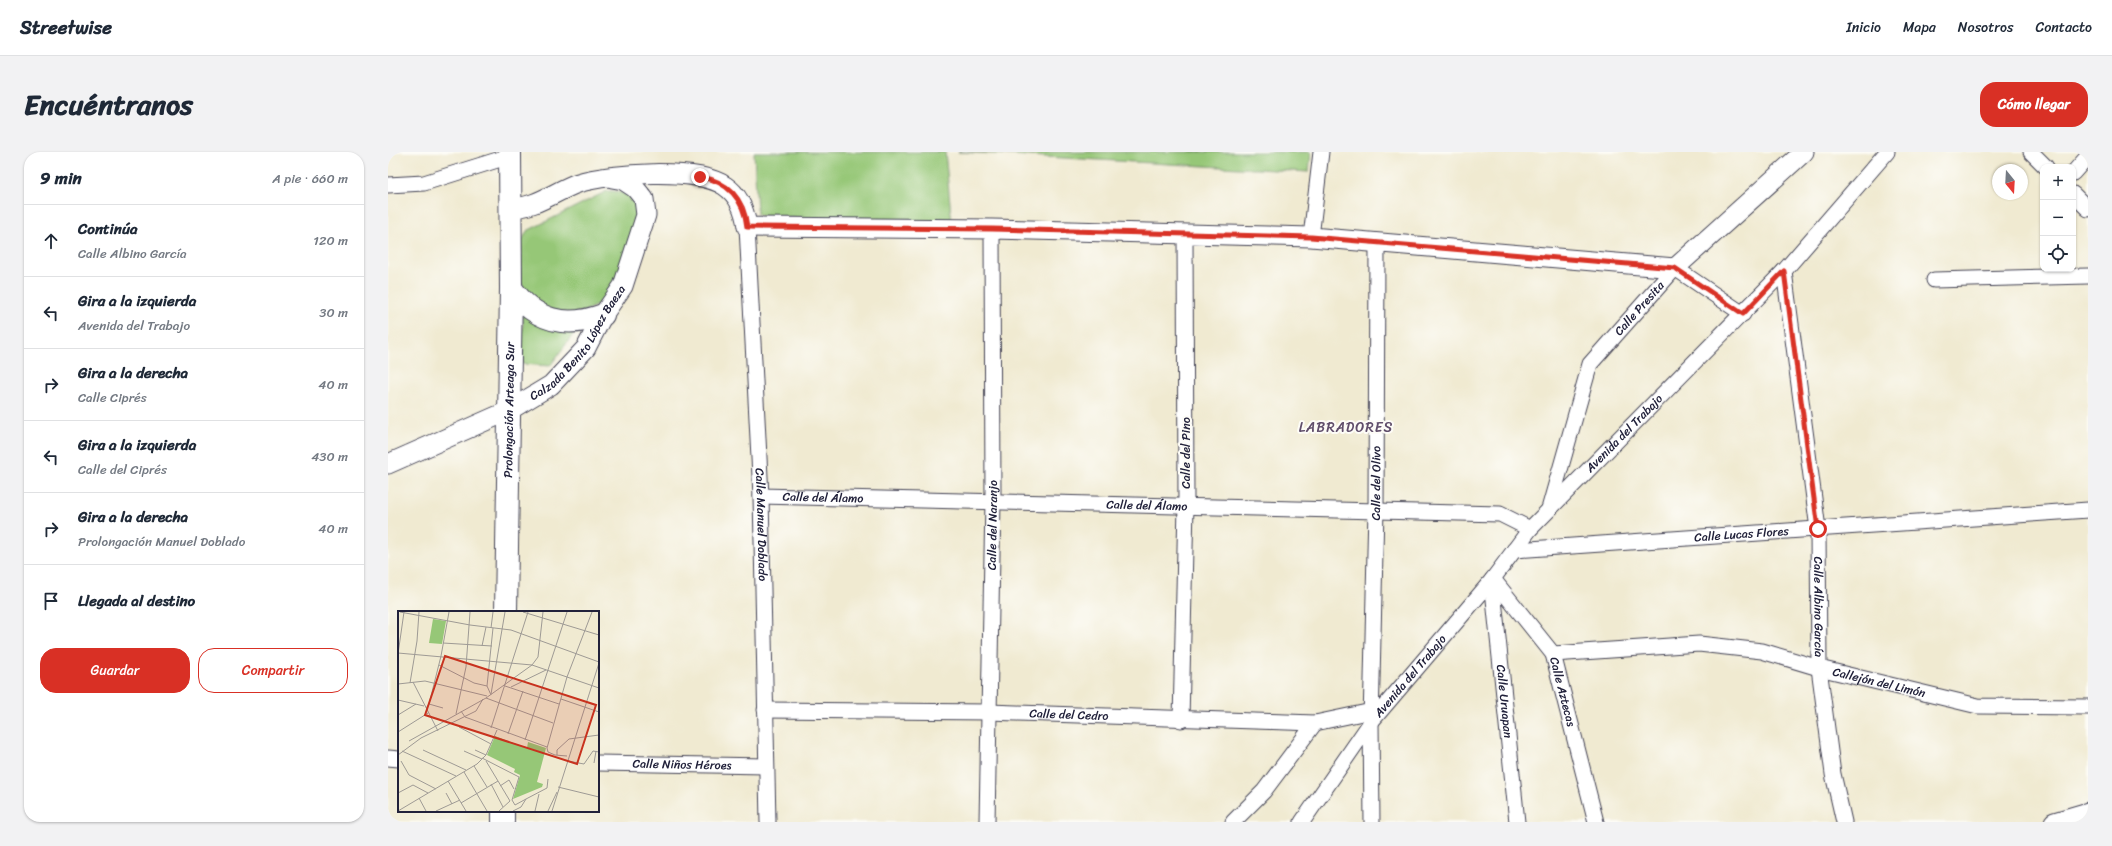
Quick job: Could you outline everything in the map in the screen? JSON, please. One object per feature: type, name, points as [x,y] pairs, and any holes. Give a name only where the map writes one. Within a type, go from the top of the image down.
[{"type":"main road","name":"Prolongación Arteaga Sur","points":[[506,611],[511,288],[510,154]]},
{"type":"main road","points":[[511,288],[520,300],[531,310],[545,317],[559,321],[574,322],[589,320],[603,315]]},
{"type":"street","points":[[1311,237],[1321,152]]},
{"type":"street","name":"Calle Presita","points":[[1549,510],[1590,364],[1675,268],[1804,152]]},
{"type":"street","name":"Avenida del Trabajo","points":[[1302,822],[1371,716],[1492,580],[1530,530],[1784,271],[1887,152]]},
{"type":"street","points":[[2031,152],[2043,164]]},
{"type":"street","points":[[388,184],[424,183],[510,154]]},
{"type":"street","points":[[2076,170],[2088,156]]},
{"type":"street","points":[[510,208],[533,204],[578,183],[640,174],[700,177],[718,181],[732,191],[743,208],[747,227],[992,229],[1311,237],[1378,244],[1675,268],[1743,314]]},
{"type":"street","name":"Calzada Benito López Baeza","points":[[388,464],[508,411],[551,385],[586,348],[603,315],[623,286],[646,215],[644,199],[635,188],[623,180],[609,178]]},
{"type":"street","points":[[2076,197],[2088,209]]},
{"type":"street","name":"Calle Manuel Doblado","points":[[747,227],[761,496],[768,822]]},
{"type":"street","name":"Calle del Naranjo","points":[[987,822],[993,501],[992,229]]},
{"type":"street","name":"Calle del Pino","points":[[1180,720],[1186,505],[1185,233]]},
{"type":"street","name":"Calle del Olivo","points":[[1372,822],[1371,716],[1376,509],[1378,244]]},
{"type":"street","name":"Calle Albino García","points":[[1784,271],[1818,529],[1819,668],[1833,774],[1844,822]]},
{"type":"street","points":[[1934,280],[2088,276]]},
{"type":"street","name":"Calle del Álamo","points":[[761,496],[1376,509],[1500,514],[1530,530]]},
{"type":"street","name":"Calle Lucas Flores","points":[[1514,550],[2088,510]]},
{"type":"street","name":"Calle Aztecas","points":[[1492,580],[1553,654],[1596,822]]},
{"type":"street","name":"Calle Uruapan","points":[[1492,580],[1517,822]]},
{"type":"street","name":"Callejón del Limón","points":[[1553,654],[1699,644],[1762,651],[1819,668],[1978,706],[2088,707]]},
{"type":"street","name":"Calle del Cedro","points":[[765,710],[989,712],[1180,720],[1315,723],[1371,716]]},
{"type":"street","points":[[1233,822],[1264,791],[1315,723]]},
{"type":"street","points":[[388,758],[398,759]]},
{"type":"street","name":"Calle Niños Héroes","points":[[599,763],[766,766]]},
{"type":"street","points":[[2054,822],[2088,812]]},
{"type":"green space","points":[[754,152],[945,152],[952,223],[764,217],[757,214]]},
{"type":"green space","points":[[958,152],[1311,152],[1309,172]]},
{"type":"green space","points":[[607,191],[619,192],[628,196],[638,208],[640,214],[615,285],[607,296],[597,305],[585,311],[572,314],[547,309],[526,292],[520,281],[521,242],[527,231]]},
{"type":"green space","points":[[523,315],[575,332],[550,366],[522,364]]},
{"type":"district","name":"LABRADORES","points":[[1346,427]]},
{"type":"route","points":[[700,177],[718,181],[732,191],[739,199],[743,208],[747,227],[992,229],[1311,237],[1378,244],[1675,268],[1743,314],[1784,271],[1818,529]]}]
